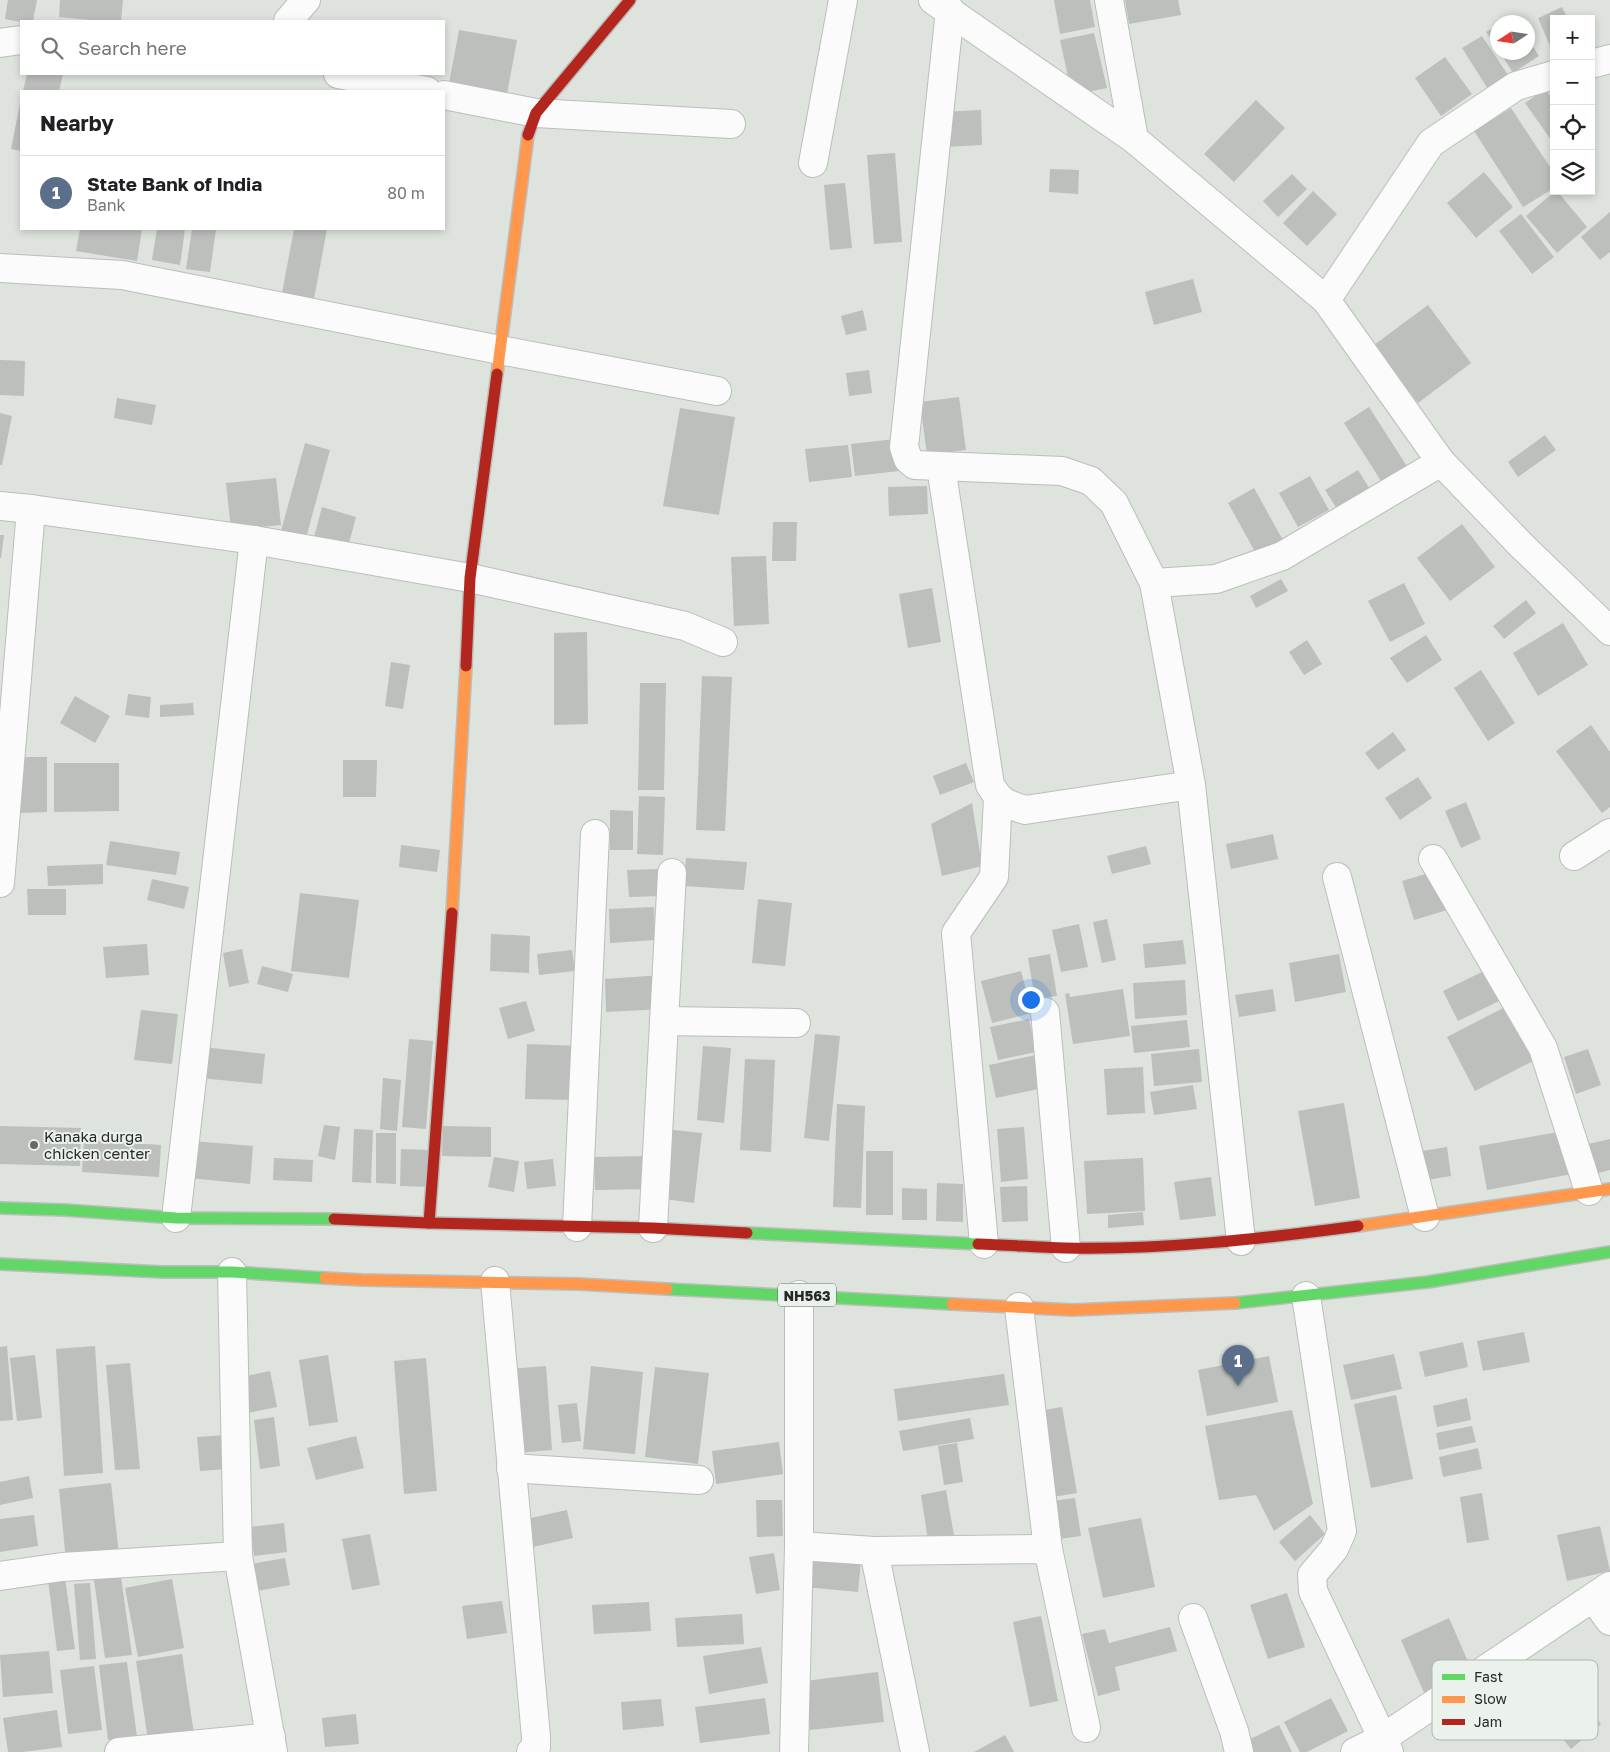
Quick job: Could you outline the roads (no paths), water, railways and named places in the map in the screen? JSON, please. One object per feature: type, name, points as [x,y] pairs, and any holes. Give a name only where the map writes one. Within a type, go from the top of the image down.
[{"type":"main road","points":[[429,1223],[456,853],[470,578],[528,136],[536,113],[630,0]]},
{"type":"main road","points":[[0,1208],[65,1210],[176,1218],[365,1219],[429,1223],[653,1228],[1066,1248],[1123,1248],[1241,1241],[1425,1217],[1599,1190]]},
{"type":"main road","name":"NH563","points":[[0,1264],[162,1272],[232,1272],[362,1280],[579,1284],[1073,1310],[1235,1303],[1306,1296],[1428,1282],[1610,1252]]},
{"type":"street","points":[[289,20],[306,0]]},
{"type":"street","points":[[813,163],[843,0]]},
{"type":"street","points":[[1109,0],[1134,139]]},
{"type":"street","points":[[1241,1241],[1191,785],[1154,583],[1114,503],[1091,481],[1062,471],[914,465],[908,459],[904,447],[941,5],[1134,139],[1326,300],[1441,462],[1521,545],[1610,631]]},
{"type":"street","points":[[0,43],[20,40]]},
{"type":"street","points":[[1595,63],[1610,58]]},
{"type":"street","points":[[343,75],[422,90]]},
{"type":"street","points":[[1326,300],[1431,143],[1516,86],[1550,76]]},
{"type":"street","points":[[445,95],[536,113],[730,124]]},
{"type":"street","points":[[0,268],[122,275],[717,391]]},
{"type":"street","points":[[1154,583],[1216,579],[1282,556],[1441,462]]},
{"type":"street","points":[[941,467],[990,785],[998,798],[1009,805],[1025,810],[1191,785]]},
{"type":"street","points":[[0,506],[254,540],[470,578],[685,626],[723,642]]},
{"type":"street","points":[[0,883],[8,693],[31,509]]},
{"type":"street","points":[[176,1218],[254,540]]},
{"type":"street","points":[[984,1244],[956,933],[994,878],[998,798]]},
{"type":"street","points":[[1574,856],[1610,833]]},
{"type":"street","points":[[577,1227],[595,834]]},
{"type":"street","points":[[1433,859],[1543,1048],[1599,1190]]},
{"type":"street","points":[[653,1228],[672,873]]},
{"type":"street","points":[[1337,877],[1425,1217]]},
{"type":"street","points":[[1045,1012],[1066,1248]]},
{"type":"street","points":[[664,1021],[796,1023]]},
{"type":"street","points":[[119,1752],[272,1744],[238,1556],[232,1272]]},
{"type":"street","points":[[495,1281],[536,1737],[536,1747],[531,1752]]},
{"type":"street","points":[[794,1752],[799,1546],[799,1295]]},
{"type":"street","points":[[1306,1296],[1342,1531],[1334,1549],[1312,1575],[1313,1591],[1386,1745]]},
{"type":"street","points":[[1019,1307],[1048,1549],[1086,1728]]},
{"type":"street","points":[[511,1468],[699,1480]]},
{"type":"street","points":[[799,1546],[874,1551],[1048,1549]]},
{"type":"street","points":[[874,1551],[915,1752]]},
{"type":"street","points":[[0,1576],[62,1567],[238,1556]]},
{"type":"street","points":[[1506,1660],[1602,1592],[1610,1621]]},
{"type":"street","points":[[1194,1618],[1234,1732],[1239,1752]]},
{"type":"street","points":[[1355,1752],[1386,1745],[1432,1712]]},
{"type":"place","name":"Kanaka durga chicken center","points":[[34,1145]]},
{"type":"place","name":"State Bank of India","points":[[1238,1386]]}]
